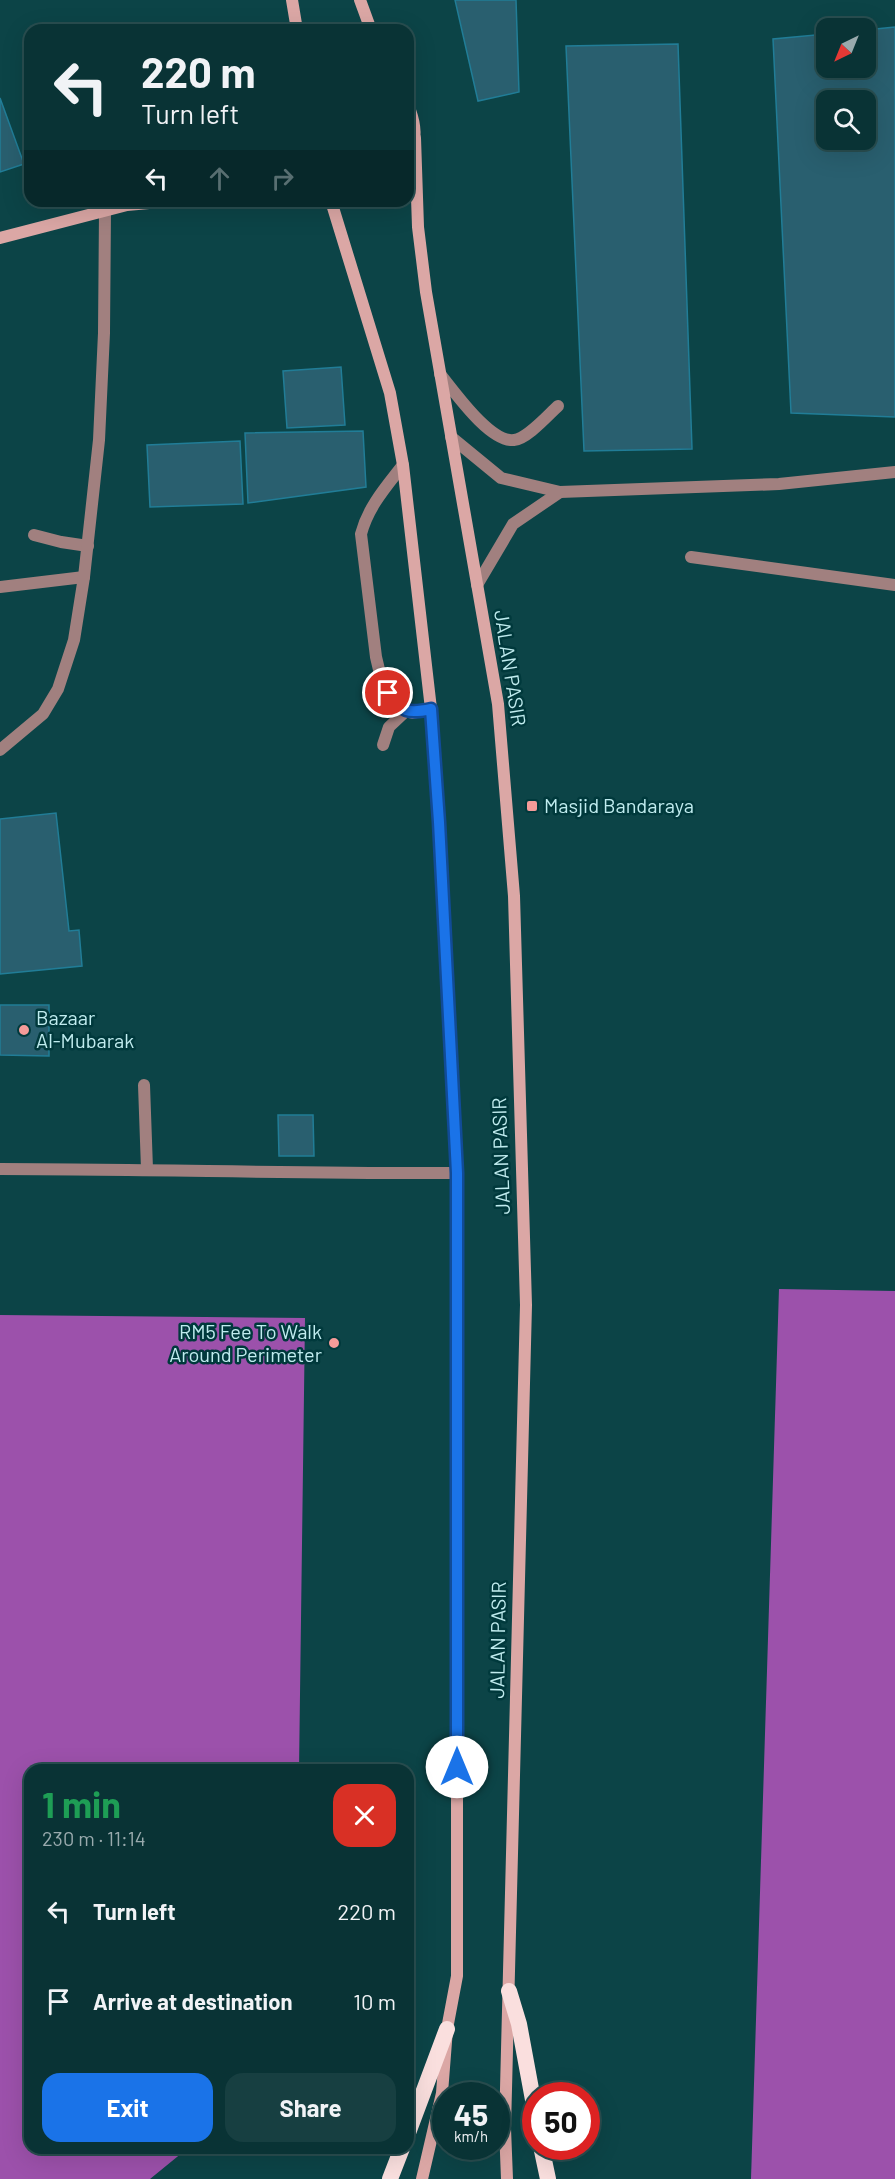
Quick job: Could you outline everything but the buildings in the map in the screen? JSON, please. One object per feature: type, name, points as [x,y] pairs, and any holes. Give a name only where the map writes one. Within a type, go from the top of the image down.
[{"type":"highway","points":[[508,1991],[519,2024],[530,2082]]},
{"type":"highway","points":[[414,2117],[447,2030]]},
{"type":"highway","points":[[390,2179],[400,2154]]},
{"type":"highway","points":[[544,2160],[548,2179]]},
{"type":"main road","points":[[292,0],[296,24]]},
{"type":"main road","points":[[360,0],[369,24]]},
{"type":"main road","name":"JALAN PASIR","points":[[414,138],[418,227],[426,292],[498,704],[514,896],[526,1305],[505,2128],[507,2179]]},
{"type":"main road","points":[[0,238],[118,207]]},
{"type":"main road","name":"JALAN PASIR","points":[[333,207],[390,393],[403,465],[431,709],[457,1173],[457,1976],[447,2030],[442,2093],[422,2179]]},
{"type":"street","points":[[0,750],[43,714],[58,689],[74,640],[88,546],[99,440],[105,333],[105,211]]},
{"type":"street","points":[[440,374],[475,418],[502,438],[514,440],[524,436],[558,406]]},
{"type":"street","points":[[451,437],[501,478],[560,492],[779,484],[895,472]]},
{"type":"street","points":[[403,465],[370,510],[361,534],[376,657],[381,678],[388,693],[406,711],[413,713],[431,709]]},
{"type":"street","points":[[477,585],[513,524],[560,492]]},
{"type":"street","points":[[34,535],[88,546]]},
{"type":"street","points":[[691,557],[895,585]]},
{"type":"street","points":[[0,587],[84,577]]},
{"type":"street","points":[[383,744],[389,727],[406,711]]},
{"type":"street","points":[[144,1085],[147,1169]]},
{"type":"street","points":[[0,1169],[147,1169],[314,1174],[457,1173]]},
{"type":"shaded area","points":[[779,1289],[895,1291],[895,2179],[751,2179]]},
{"type":"shaded area","points":[[0,1315],[305,1318],[299,1764],[24,1764],[24,2154],[181,2154],[150,2179],[0,2179]]},
{"type":"place","name":"Masjid Bandaraya","points":[[532,806]]},
{"type":"place","name":"Bazaar Al-Mubarak","points":[[24,1030]]},
{"type":"place","name":"RM5 Fee To Walk Around Perimeter","points":[[334,1343]]},
{"type":"route","points":[[388,693],[406,711],[413,713],[431,709],[439,822],[457,1173],[457,1767]]}]
